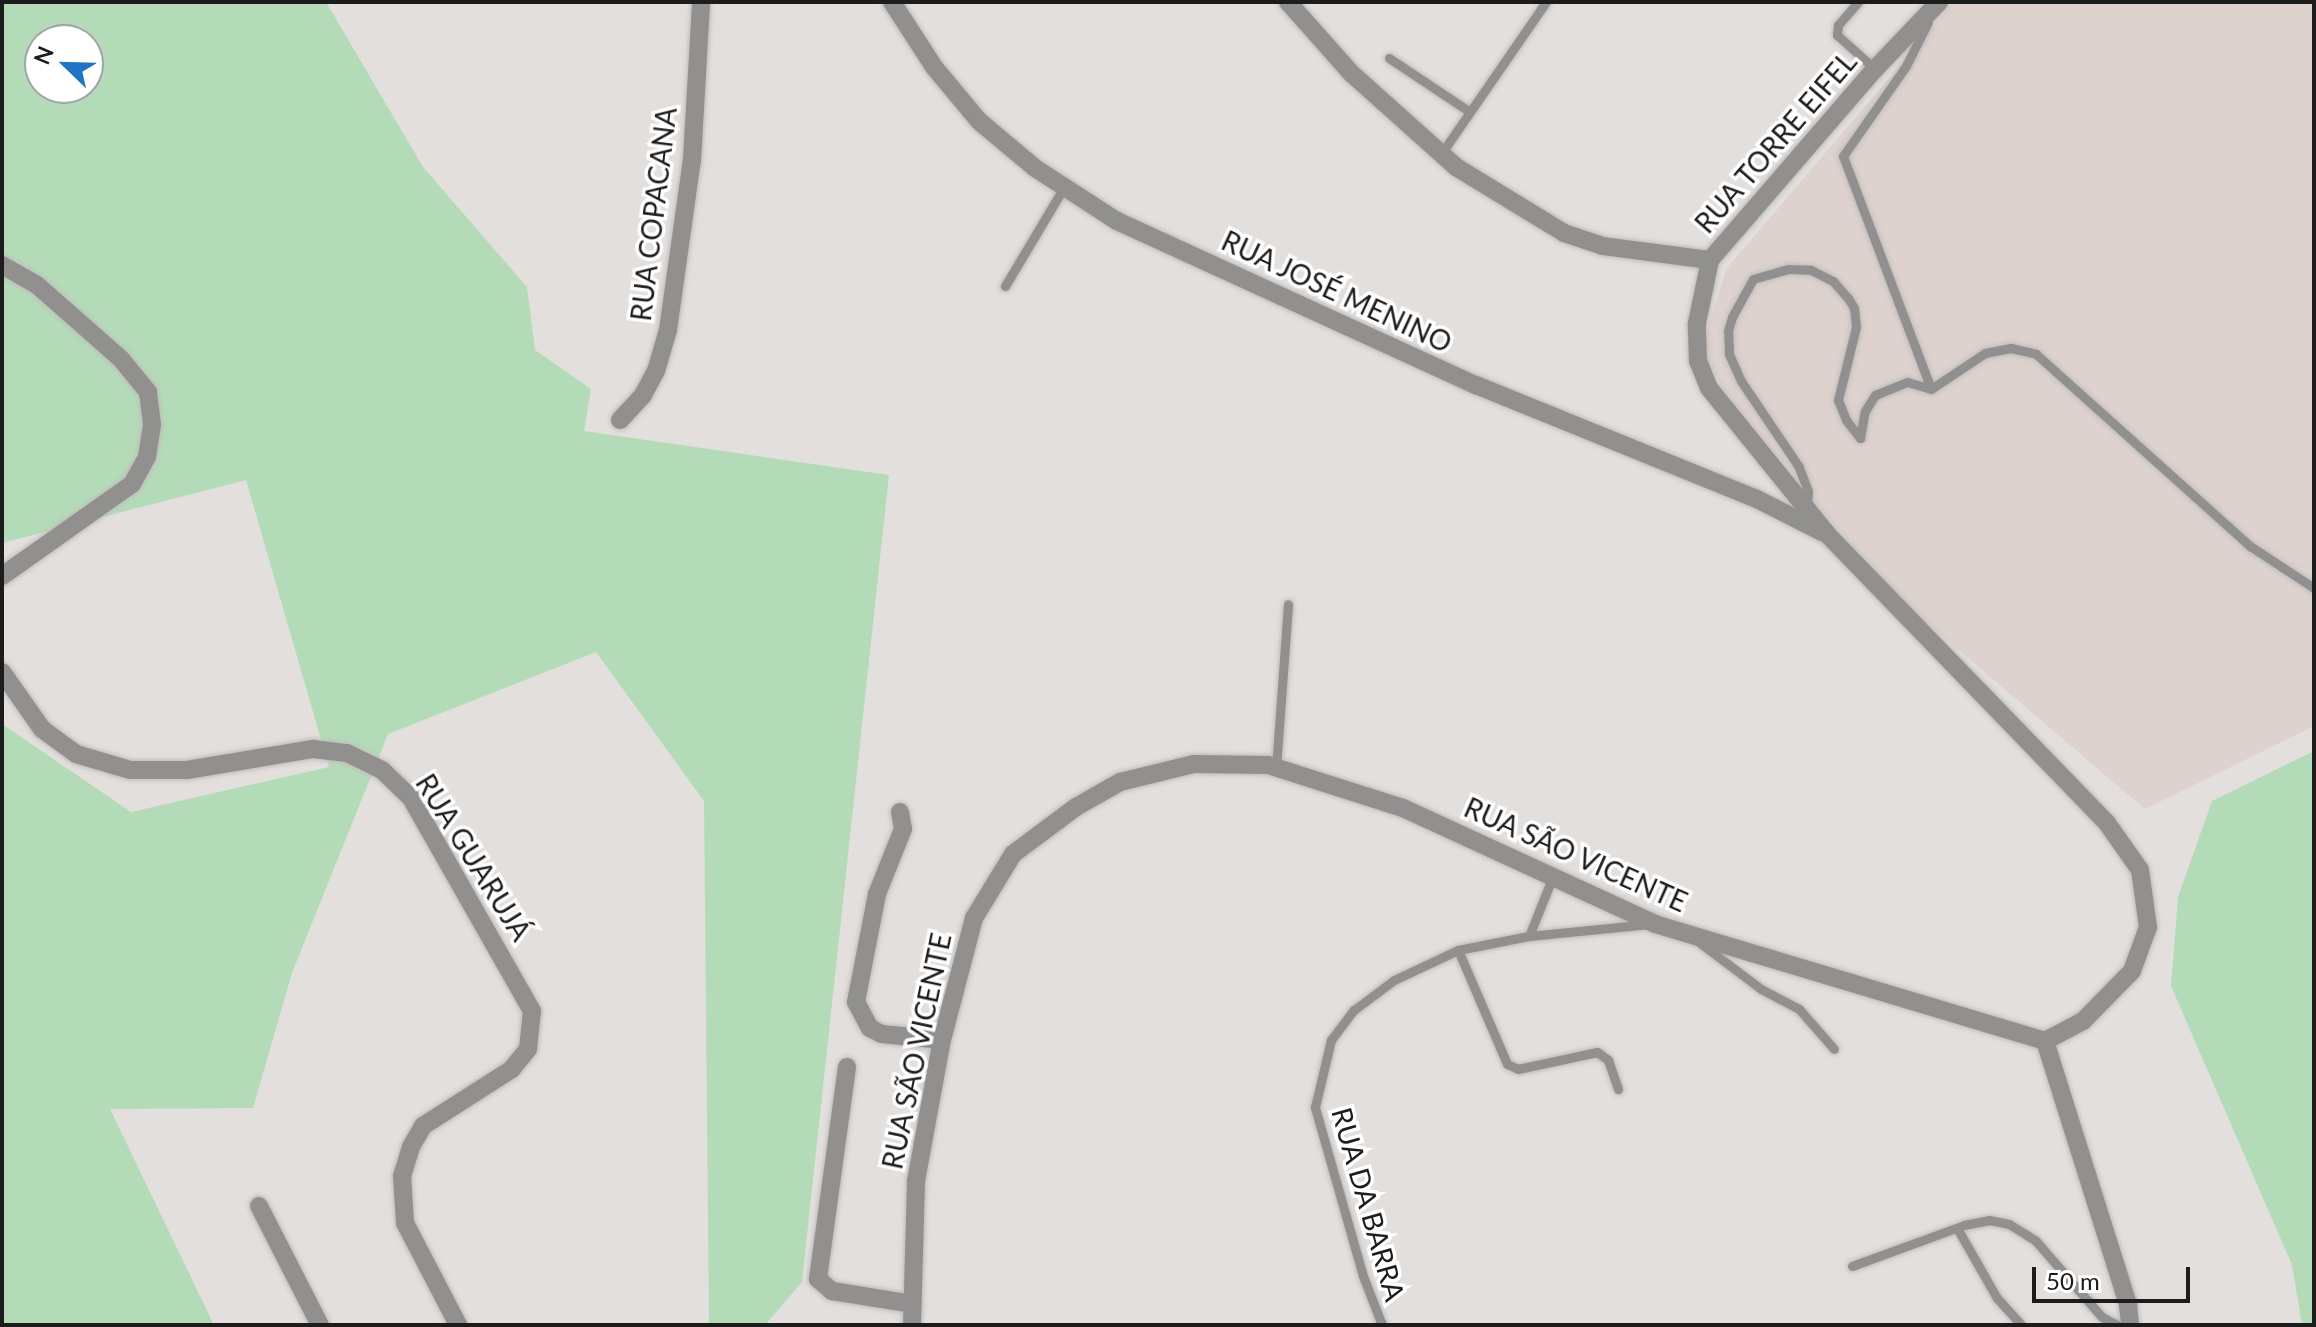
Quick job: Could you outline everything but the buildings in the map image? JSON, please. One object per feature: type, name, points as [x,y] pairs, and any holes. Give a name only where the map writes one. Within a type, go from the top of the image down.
[{"type":"street","name":"RUA COPACANA","points":[[620,420],[643,395],[656,371],[671,315],[692,160],[701,2]]},
{"type":"street","name":"RUA JOSÉ MENINO","points":[[892,2],[934,67],[979,121],[1035,168],[1117,221],[1476,385],[1757,499],[1828,535]]},
{"type":"street","points":[[1288,2],[1351,73],[1441,154],[1564,233],[1603,246],[1710,260]]},
{"type":"street","name":"RUA TORRE EIFEL","points":[[1828,535],[1709,388],[1698,361],[1697,323],[1710,260],[1875,69],[1936,7]]},
{"type":"street","points":[[2,265],[37,285],[121,359],[148,392],[152,425],[147,457],[132,484],[2,576]]},
{"type":"street","points":[[1828,535],[2107,823],[2140,870],[2148,927],[2132,971],[2083,1021],[2045,1041],[2128,1305],[2130,1325]]},
{"type":"street","name":"RUA GUARUJÁ","points":[[2,672],[42,729],[76,754],[130,770],[187,770],[313,749],[347,753],[382,770],[411,798],[532,1011],[528,1049],[512,1069],[423,1126],[411,1147],[402,1176],[405,1223],[458,1325]]},
{"type":"street","name":"RUA SÃO VICENTE","points":[[912,1325],[916,1181],[942,1040],[974,918],[1013,854],[1076,807],[1120,782],[1194,764],[1276,768],[1403,808],[1655,924],[2045,1041]]},
{"type":"street","points":[[900,812],[903,829],[877,894],[856,1002],[870,1028],[882,1034],[942,1040]]},
{"type":"street","points":[[847,1067],[818,1279],[832,1291],[912,1304]]},
{"type":"street","points":[[259,1206],[320,1325]]},
{"type":"lane","points":[[1441,154],[1546,2]]},
{"type":"lane","points":[[1858,2],[1838,25],[1837,35],[1875,69]]},
{"type":"lane","points":[[1931,389],[1843,156],[1906,66],[1936,7]]},
{"type":"lane","points":[[1389,58],[1470,112]]},
{"type":"lane","points":[[1005,286],[1064,187]]},
{"type":"lane","points":[[1807,508],[1808,491],[1799,467],[1741,381],[1729,354],[1728,331],[1732,317],[1753,279],[1788,269],[1811,270],[1833,281],[1854,308],[1856,327],[1838,400],[1846,420],[1860,438],[1865,411],[1875,395],[1907,382],[1931,389],[1985,353],[2011,348],[2036,354],[2250,546],[2314,588]]},
{"type":"lane","points":[[1276,768],[1288,604]]},
{"type":"lane","points":[[1529,936],[1553,876]]},
{"type":"lane","name":"RUA DA BARRA","points":[[1382,1325],[1363,1276],[1315,1107],[1331,1040],[1354,1010],[1394,980],[1458,950],[1529,936],[1655,924]]},
{"type":"lane","points":[[1688,934],[1761,989],[1799,1009],[1834,1049]]},
{"type":"lane","points":[[1458,950],[1507,1064],[1518,1069],[1597,1052],[1608,1060],[1618,1089]]},
{"type":"lane","points":[[1852,1266],[1957,1228],[1989,1220],[2022,1230],[2035,1240],[2102,1317],[2117,1325]]},
{"type":"lane","points":[[1957,1228],[1997,1298],[2021,1325]]},
{"type":"shaded area","points":[[1954,2],[2314,2],[2314,726],[2145,809],[1907,606],[1817,506],[1721,386],[1704,353],[1709,324],[1727,268]]},
{"type":"green space","points":[[2,2],[326,2],[423,167],[527,287],[535,350],[591,389],[584,431],[889,475],[802,1282],[765,1325],[709,1325],[704,801],[596,652],[388,734],[292,973],[253,1108],[110,1109],[214,1325],[2,1325],[2,724],[131,812],[329,767],[246,480],[2,543]]},
{"type":"green space","points":[[2314,751],[2314,1325],[2302,1325],[2292,1265],[2171,986],[2178,897],[2212,801]]}]
